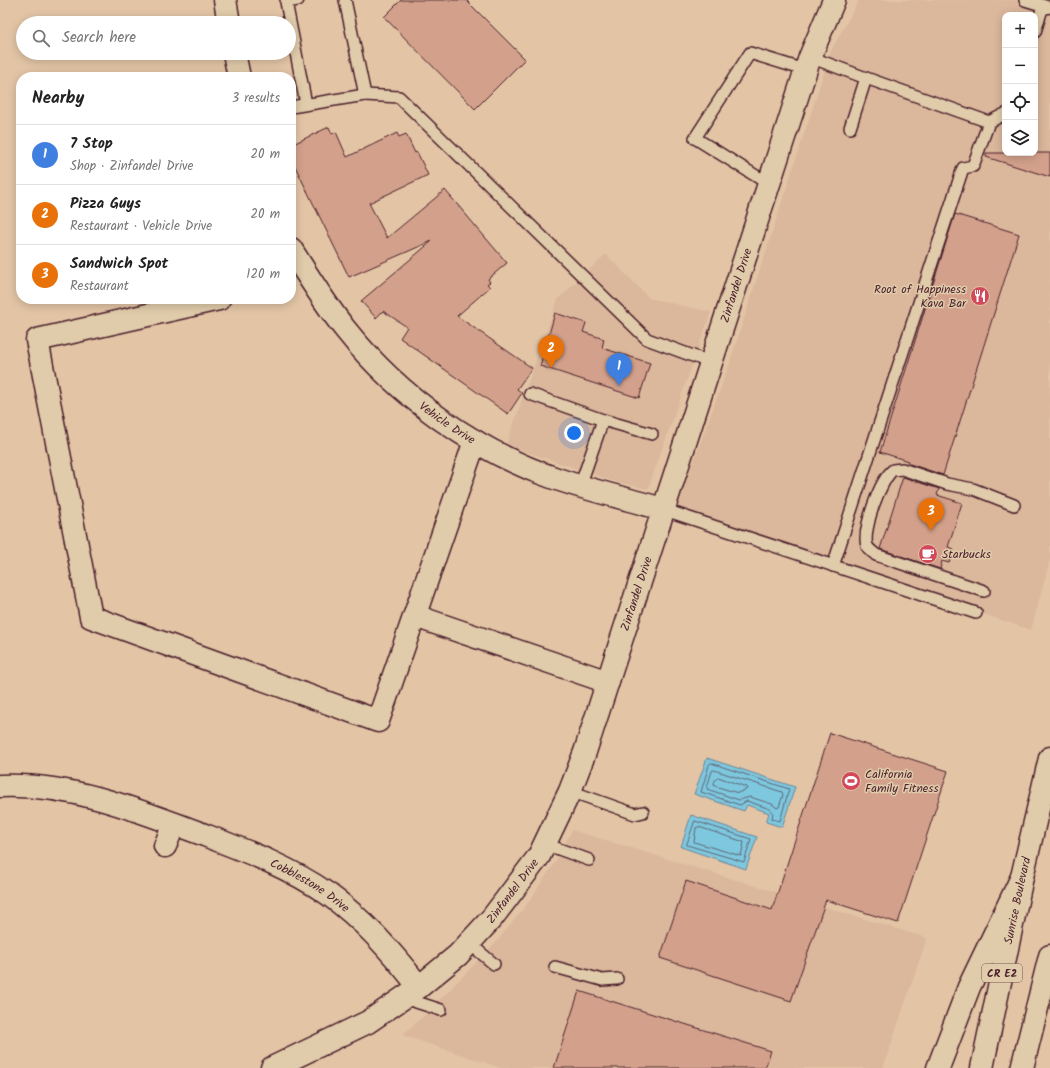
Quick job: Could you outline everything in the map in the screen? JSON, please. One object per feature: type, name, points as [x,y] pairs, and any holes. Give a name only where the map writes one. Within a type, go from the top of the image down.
[{"type":"main road","points":[[225,0],[228,16]]},
{"type":"main road","name":"Zinfandel Drive","points":[[272,1068],[368,1022],[411,992],[458,955],[492,918],[539,856],[570,791],[585,752],[665,510],[808,64],[834,0]]},
{"type":"main road","points":[[235,60],[238,72]]},
{"type":"main road","name":"Vehicle Drive","points":[[296,266],[300,281],[378,366],[414,399],[454,428],[475,441],[527,467],[580,486],[665,510]]},
{"type":"main road","points":[[197,304],[37,340],[91,617],[378,721],[475,441]]},
{"type":"main road","points":[[415,616],[608,682]]},
{"type":"main road","name":"Sunrise Boulevard","points":[[982,1068],[1022,877],[1050,758]]},
{"type":"main road","name":"Cobblestone Drive","points":[[0,786],[46,788],[88,796],[130,807],[264,858],[297,874],[328,894],[357,917],[384,943],[411,992]]},
{"type":"main road","points":[[165,846],[174,824]]},
{"type":"main road","points":[[938,1068],[969,987],[1022,877]]},
{"type":"main road","points":[[1022,1068],[1050,956]]},
{"type":"lane","points":[[289,16],[286,2],[298,0]]},
{"type":"lane","points":[[345,0],[365,95]]},
{"type":"lane","points":[[1025,0],[1049,7]]},
{"type":"lane","points":[[1038,22],[1042,9],[1049,7]]},
{"type":"lane","points":[[296,53],[306,104]]},
{"type":"lane","points":[[769,184],[695,138],[750,53],[808,64],[866,78],[989,122]]},
{"type":"lane","points":[[850,128],[866,78]]},
{"type":"lane","points":[[296,106],[365,95],[399,97],[647,339],[712,363]]},
{"type":"lane","points":[[833,566],[963,168],[973,166],[989,122],[1002,116]]},
{"type":"lane","points":[[530,394],[603,420],[652,434]]},
{"type":"lane","points":[[580,486],[603,420]]},
{"type":"lane","points":[[984,591],[876,555],[868,548],[866,538],[868,526],[879,493],[887,474],[892,470],[902,469],[947,484],[972,489],[1014,505]]},
{"type":"lane","points":[[665,510],[976,613]]},
{"type":"lane","points":[[570,791],[635,814],[643,812]]},
{"type":"lane","points":[[545,844],[589,860]]},
{"type":"lane","points":[[469,943],[494,964]]},
{"type":"lane","points":[[555,967],[602,980],[617,979]]},
{"type":"lane","points":[[411,992],[441,1010]]},
{"type":"shaded area","points":[[859,0],[1050,0],[1050,560],[1031,630],[675,511],[728,368],[831,51]]},
{"type":"shaded area","points":[[606,254],[649,298],[711,312],[648,489],[616,482],[506,445],[558,299]]},
{"type":"shaded area","points":[[572,830],[927,938],[883,1068],[501,1068],[402,1035],[427,1013],[498,940],[528,903],[554,864]]},
{"type":"water","points":[[707,758],[795,787],[782,827],[766,822],[769,813],[747,805],[744,811],[694,794]]},
{"type":"water","points":[[691,815],[757,837],[746,869],[681,847]]},
{"type":"building","points":[[401,0],[466,0],[525,59],[475,109],[384,17]]},
{"type":"building","points":[[329,127],[332,134],[336,132],[347,157],[397,133],[399,137],[406,134],[428,175],[369,203],[387,238],[445,190],[507,263],[488,279],[490,282],[487,284],[490,287],[457,316],[532,368],[517,389],[522,393],[508,414],[400,338],[407,327],[383,311],[376,318],[361,301],[432,241],[349,277],[296,168],[296,143]]},
{"type":"building","points":[[986,153],[1002,153],[1002,156],[1038,156],[1038,153],[1050,153],[1050,177],[986,157]]},
{"type":"building","points":[[955,214],[1019,234],[943,475],[880,452]]},
{"type":"building","points":[[555,313],[586,323],[583,332],[604,339],[602,348],[650,363],[639,398],[540,366]]},
{"type":"building","points":[[903,477],[939,489],[937,495],[962,503],[948,547],[954,549],[949,563],[942,561],[940,569],[880,549]]},
{"type":"building","points":[[830,733],[948,771],[898,923],[826,900],[791,1001],[660,958],[686,881],[772,910]]},
{"type":"building","points":[[579,991],[771,1051],[765,1068],[554,1068]]},
{"type":"place","name":"Root of Happiness Kava Bar","points":[[980,296]]},
{"type":"place","name":"Pizza Guys","points":[[551,368]]},
{"type":"place","name":"7 Stop","points":[[619,386]]},
{"type":"place","name":"Sandwich Spot","points":[[931,531]]},
{"type":"place","name":"Starbucks","points":[[928,554]]},
{"type":"place","name":"California Family Fitness","points":[[851,781]]}]
